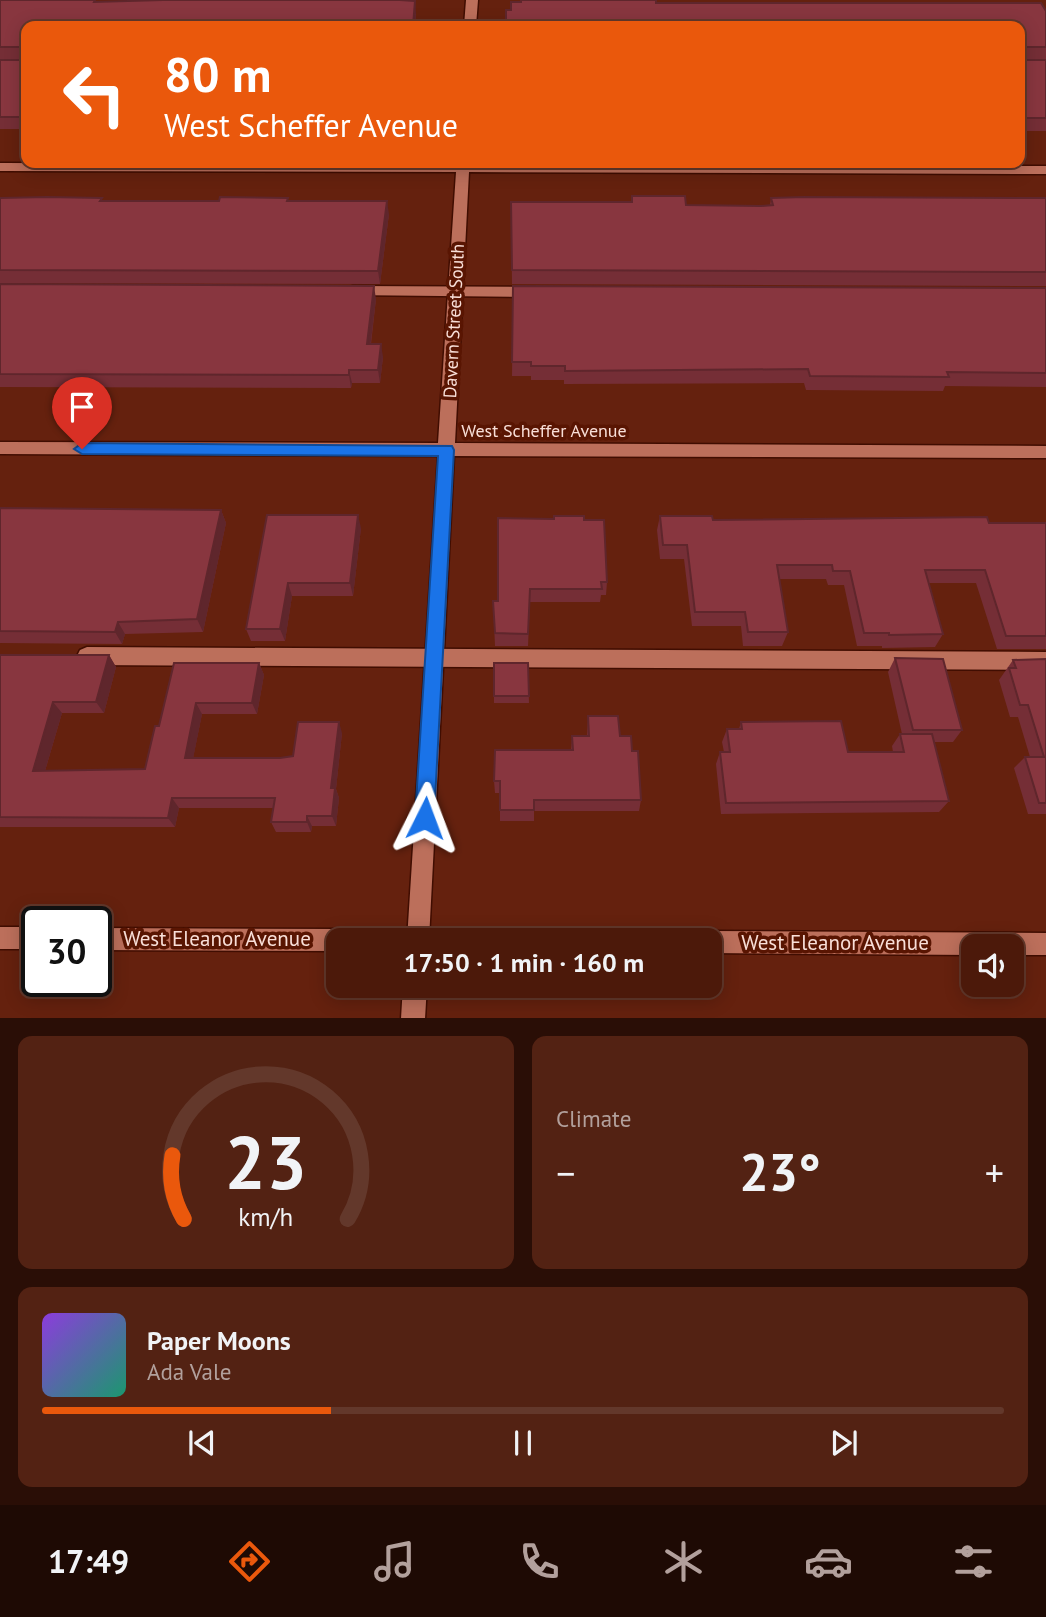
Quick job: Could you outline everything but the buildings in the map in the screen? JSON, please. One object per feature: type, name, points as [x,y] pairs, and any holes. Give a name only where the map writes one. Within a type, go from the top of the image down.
[{"type":"street","points":[[470,21],[472,0]]},
{"type":"street","points":[[0,167],[21,167]]},
{"type":"street","name":"Davern Street South","points":[[419,928],[463,168]]},
{"type":"street","points":[[813,168],[1046,170]]},
{"type":"street","points":[[333,291],[554,292]]},
{"type":"street","name":"West Scheffer Avenue","points":[[0,448],[1046,452]]},
{"type":"street","points":[[69,655],[1046,661]]},
{"type":"street","points":[[0,938],[21,938]]},
{"type":"street","name":"West Eleanor Avenue","points":[[112,939],[326,940]]},
{"type":"street","name":"West Eleanor Avenue","points":[[722,942],[1046,944]]},
{"type":"street","points":[[413,1018],[414,998]]},
{"type":"route","points":[[82,449],[446,450],[425,818]]}]
